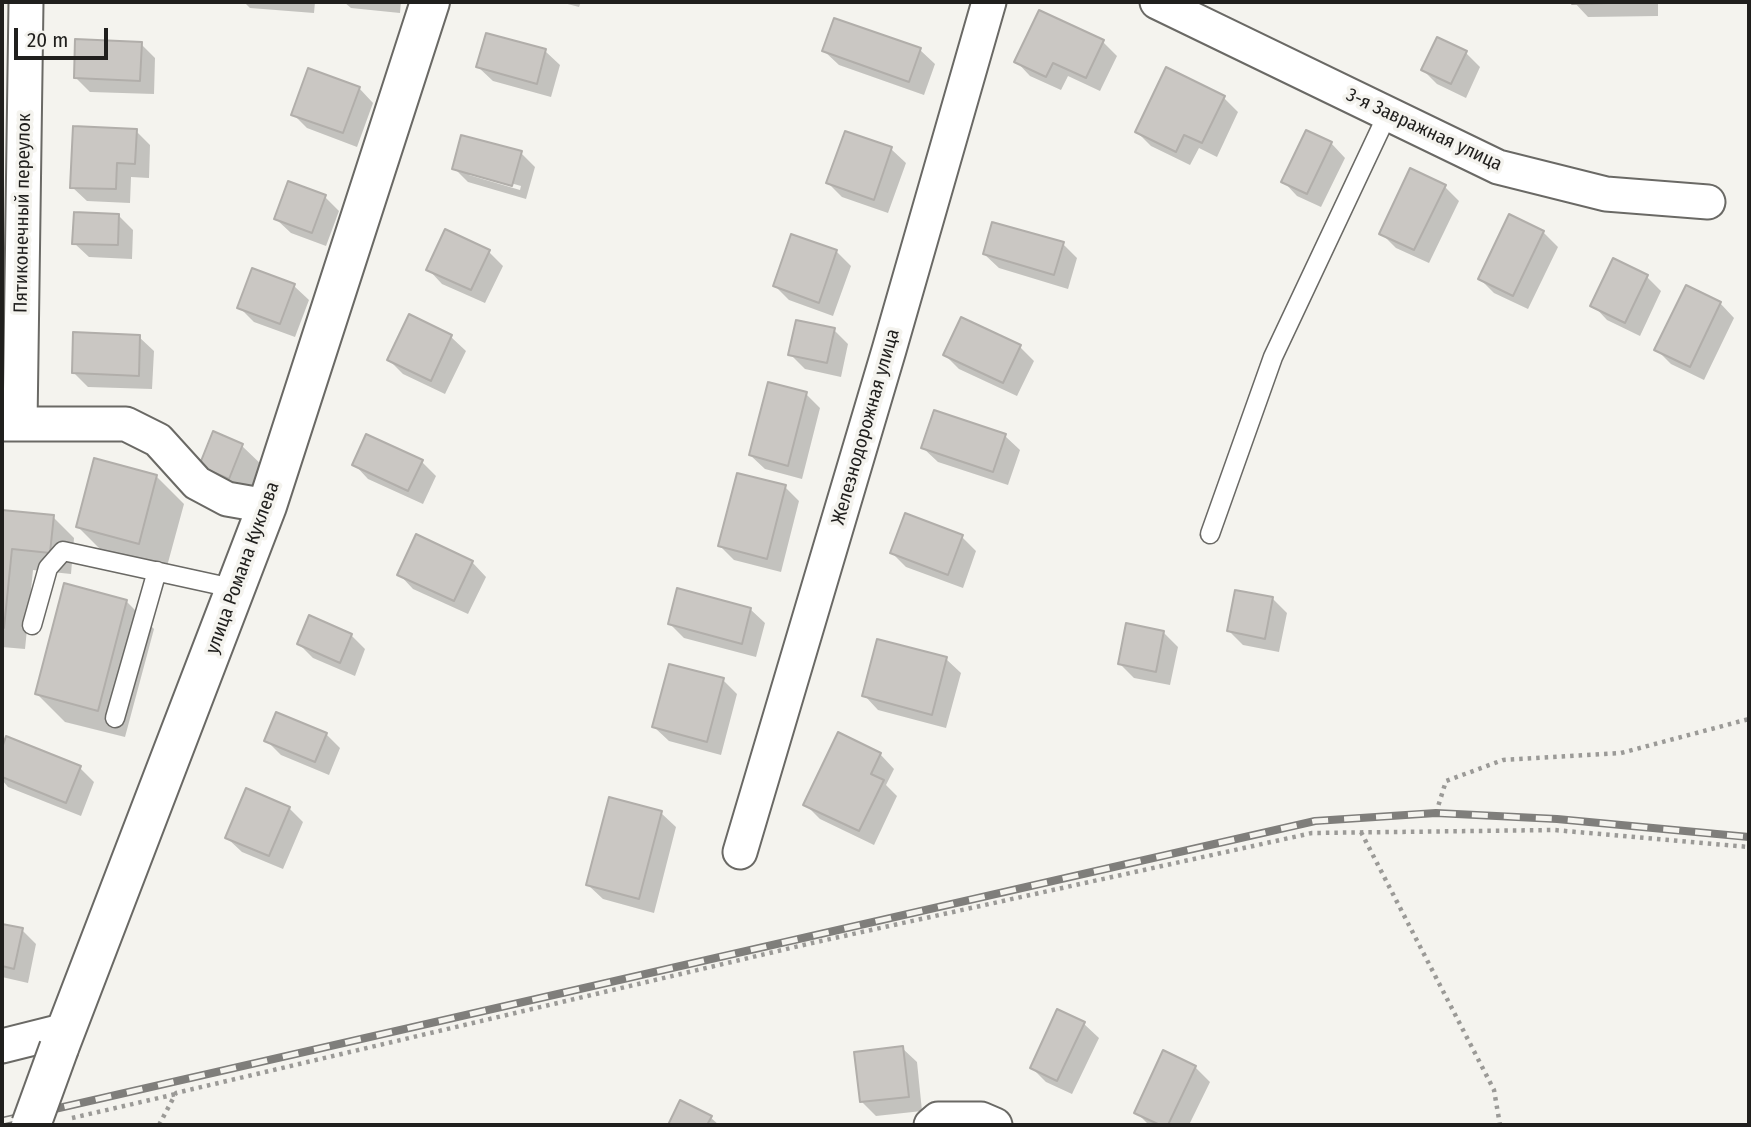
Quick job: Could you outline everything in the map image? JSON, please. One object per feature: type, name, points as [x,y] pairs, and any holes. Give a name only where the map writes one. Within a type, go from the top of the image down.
[{"type":"street","name":"Пятиконечный переулок","points":[[11,424],[14,52],[26,2]]},
{"type":"street","name":"улица Романа Куклева","points":[[47,1122],[62,1039],[267,506],[430,2]]},
{"type":"street","name":"Железнодорожная улица","points":[[740,852],[989,2]]},
{"type":"street","name":"3-я Завражная улица","points":[[1157,2],[1498,167],[1606,194],[1708,202]]},
{"type":"street","points":[[11,424],[126,424],[158,440],[197,483],[227,499],[267,506]]},
{"type":"street","points":[[2,1046],[62,1039]]},
{"type":"street","points":[[931,1125],[938,1119],[981,1119],[995,1125]]},
{"type":"lane","points":[[1210,534],[1273,357],[1388,113]]},
{"type":"lane","points":[[32,625],[48,568],[63,551],[237,589]]},
{"type":"lane","points":[[115,718],[157,571]]},
{"type":"path","points":[[1436,813],[1446,781],[1503,760],[1621,753],[1749,719]]},
{"type":"path","points":[[47,1122],[825,940],[1312,833],[1554,830],[1749,847]]},
{"type":"path","points":[[1361,832],[1494,1090],[1500,1125]]},
{"type":"path","points":[[159,1125],[176,1093]]},
{"type":"building","points":[[1572,2],[1645,2],[1572,4]]},
{"type":"building","points":[[1039,10],[1104,40],[1086,78],[1053,63],[1046,77],[1014,62]]},
{"type":"building","points":[[834,18],[921,48],[909,82],[822,51]]},
{"type":"building","points":[[486,33],[546,49],[537,84],[476,67]]},
{"type":"building","points":[[1437,37],[1467,51],[1451,84],[1421,70]]},
{"type":"building","points":[[75,39],[142,42],[140,81],[74,78]]},
{"type":"building","points":[[1166,67],[1225,96],[1202,143],[1184,135],[1176,152],[1135,132]]},
{"type":"building","points":[[308,68],[360,87],[343,133],[291,115]]},
{"type":"building","points":[[73,126],[137,129],[135,164],[117,163],[116,189],[70,188]]},
{"type":"building","points":[[1306,130],[1332,142],[1307,194],[1281,182]]},
{"type":"building","points":[[845,131],[892,147],[874,200],[826,183]]},
{"type":"building","points":[[461,135],[522,151],[512,186],[452,169]]},
{"type":"building","points":[[1410,168],[1446,185],[1414,250],[1379,234]]},
{"type":"building","points":[[288,181],[326,195],[312,233],[274,219]]},
{"type":"building","points":[[74,212],[119,214],[118,245],[72,244]]},
{"type":"building","points":[[1509,214],[1544,231],[1513,296],[1478,279]]},
{"type":"building","points":[[992,222],[1064,242],[1054,275],[983,254]]},
{"type":"building","points":[[445,229],[490,250],[471,290],[426,270]]},
{"type":"building","points":[[791,234],[837,250],[819,303],[773,286]]},
{"type":"building","points":[[1613,258],[1648,275],[1625,323],[1590,306]]},
{"type":"building","points":[[252,268],[295,284],[280,324],[237,308]]},
{"type":"building","points":[[1686,285],[1721,302],[1690,367],[1654,350]]},
{"type":"building","points":[[409,314],[452,335],[431,381],[387,360]]},
{"type":"building","points":[[961,317],[1021,345],[1003,383],[943,355]]},
{"type":"building","points":[[796,320],[835,328],[827,363],[788,355]]},
{"type":"building","points":[[73,332],[140,335],[139,376],[72,373]]},
{"type":"building","points":[[768,382],[807,392],[788,466],[749,455]]},
{"type":"building","points":[[934,410],[1006,434],[993,472],[921,448]]},
{"type":"building","points":[[213,431],[243,444],[229,479],[199,466]]},
{"type":"building","points":[[366,434],[423,460],[408,491],[352,465]]},
{"type":"building","points":[[94,458],[157,475],[139,544],[76,527]]},
{"type":"building","points":[[737,473],[786,485],[767,559],[718,546]]},
{"type":"building","points":[[2,510],[54,515],[50,553],[12,549],[4,628],[2,628]]},
{"type":"building","points":[[905,513],[963,535],[948,575],[890,553]]},
{"type":"building","points":[[416,534],[473,561],[454,601],[397,575]]},
{"type":"building","points":[[64,583],[127,600],[98,711],[35,694]]},
{"type":"building","points":[[677,588],[751,608],[742,644],[668,624]]},
{"type":"building","points":[[1235,590],[1273,597],[1265,639],[1227,631]]},
{"type":"building","points":[[309,615],[352,634],[340,663],[297,644]]},
{"type":"building","points":[[1126,623],[1164,631],[1156,672],[1118,664]]},
{"type":"building","points":[[877,639],[947,657],[932,715],[862,696]]},
{"type":"building","points":[[669,664],[724,678],[707,742],[652,727]]},
{"type":"building","points":[[276,712],[327,733],[315,762],[264,741]]},
{"type":"building","points":[[838,732],[881,753],[871,774],[884,780],[859,831],[803,805]]},
{"type":"building","points":[[6,736],[81,766],[66,803],[2,777],[2,748]]},
{"type":"building","points":[[246,788],[290,807],[269,856],[225,838]]},
{"type":"building","points":[[609,797],[662,811],[639,899],[586,885]]},
{"type":"building","points":[[2,924],[23,928],[14,969],[2,966]]},
{"type":"building","points":[[1057,1009],[1085,1022],[1057,1081],[1030,1068]]},
{"type":"building","points":[[903,1046],[909,1097],[860,1102],[854,1052]]},
{"type":"building","points":[[1163,1050],[1196,1066],[1168,1125],[1160,1125],[1134,1113]]},
{"type":"building","points":[[680,1100],[712,1116],[707,1125],[668,1125]]},
{"type":"railway","points":[[2,1121],[1315,821],[1436,813],[1557,819],[1749,837]]}]
